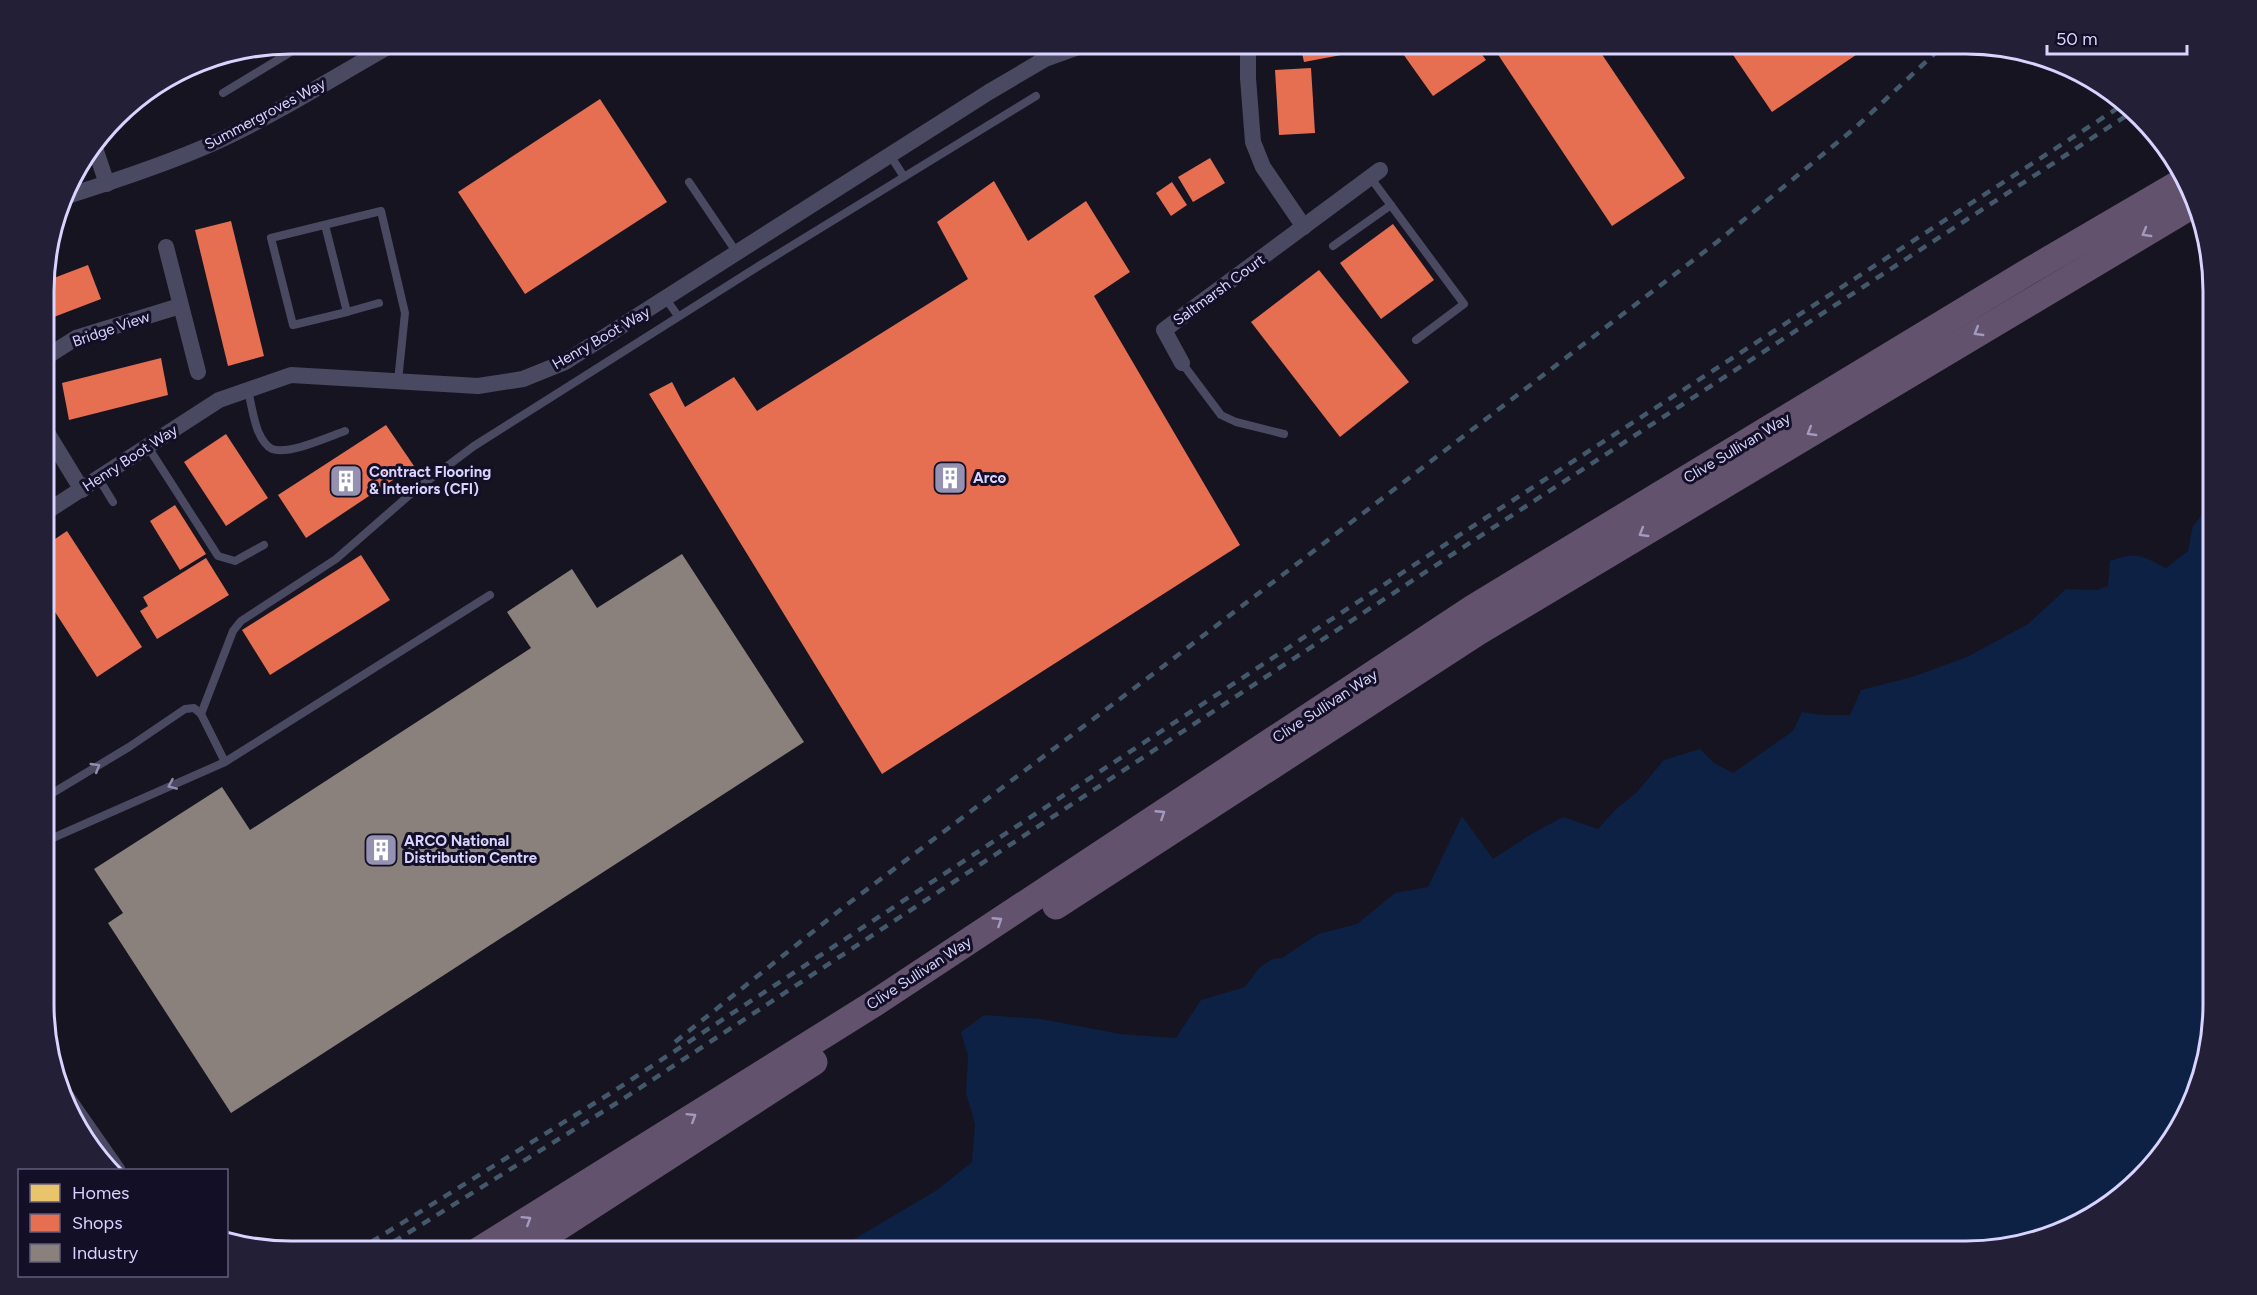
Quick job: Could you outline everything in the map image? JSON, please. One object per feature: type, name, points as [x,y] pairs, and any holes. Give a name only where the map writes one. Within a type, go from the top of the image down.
[{"type":"highway","name":"Clive Sullivan Way","points":[[494,1241],[874,1003],[1473,608],[2026,273],[2178,184]]},
{"type":"highway","name":"Clive Sullivan Way","points":[[537,1241],[1478,632],[2188,208]]},
{"type":"street","name":"Summergroves Way","points":[[75,194],[107,184],[216,142],[375,54]]},
{"type":"street","name":"Henry Boot Way","points":[[54,507],[219,400],[291,375],[478,386],[523,379],[566,362],[890,155],[1045,58],[1057,54]]},
{"type":"street","points":[[1248,54],[1253,142],[1263,166],[1304,227]]},
{"type":"street","points":[[97,155],[107,184]]},
{"type":"street","name":"Saltmarsh Court","points":[[1182,363],[1164,330],[1375,174]]},
{"type":"street","points":[[166,247],[198,372]]},
{"type":"street","name":"Bridge View","points":[[54,352],[76,338],[180,306]]},
{"type":"street","points":[[54,444],[82,490]]},
{"type":"lane","points":[[223,93],[287,54]]},
{"type":"lane","points":[[201,714],[233,631],[241,621],[336,559],[414,491],[474,446],[678,316],[1036,96]]},
{"type":"lane","points":[[890,155],[903,177]]},
{"type":"lane","points":[[1375,174],[1391,205],[1464,304],[1416,340]]},
{"type":"lane","points":[[689,182],[737,253]]},
{"type":"lane","points":[[1333,246],[1391,205]]},
{"type":"lane","points":[[380,303],[293,325],[271,238],[381,211],[405,313],[398,381]]},
{"type":"lane","points":[[325,225],[347,312]]},
{"type":"lane","points":[[666,299],[678,316]]},
{"type":"lane","points":[[1182,363],[1221,415],[1236,422],[1284,434]]},
{"type":"lane","points":[[249,390],[257,430],[263,441],[271,448],[282,450],[296,447],[345,431]]},
{"type":"lane","points":[[148,447],[218,556],[235,561],[264,545]]},
{"type":"lane","points":[[99,479],[113,502]]},
{"type":"lane","points":[[54,837],[225,762],[490,595]]},
{"type":"lane","points":[[54,792],[129,747],[185,709],[194,708],[201,714],[225,762]]},
{"type":"lane","points":[[75,1103],[121,1168]]},
{"type":"water","points":[[2203,514],[2203,1004],[2201,1035],[2195,1065],[2179,1109],[2154,1148],[2110,1192],[2071,1217],[2027,1233],[1997,1239],[1966,1241],[851,1241],[937,1190],[972,1162],[975,1124],[966,1093],[968,1056],[961,1032],[984,1015],[1041,1019],[1120,1034],[1176,1038],[1201,1000],[1245,987],[1259,968],[1266,963],[1282,958],[1318,934],[1357,924],[1395,893],[1428,887],[1462,816],[1493,859],[1563,817],[1598,829],[1615,810],[1637,792],[1664,760],[1700,749],[1714,763],[1733,773],[1793,731],[1802,712],[1821,715],[1850,715],[1861,690],[1912,677],[1967,657],[2028,624],[2066,589],[2097,590],[2108,586],[2110,561],[2133,555],[2166,568],[2188,551],[2193,526]]},
{"type":"building: Shops","points":[[1302,54],[1346,54],[1304,62]]},
{"type":"building: Shops","points":[[1403,54],[1482,54],[1486,60],[1433,96]]},
{"type":"building: Shops","points":[[1498,54],[1602,54],[1685,178],[1612,226]]},
{"type":"building: Shops","points":[[1732,54],[1857,54],[1772,112]]},
{"type":"building: Shops","points":[[1311,68],[1315,133],[1279,135],[1275,70]]},
{"type":"building: Shops","points":[[600,99],[667,202],[525,294],[458,192]]},
{"type":"building: Shops","points":[[1210,158],[1225,183],[1193,202],[1178,177]]},
{"type":"building: Shops","name":"Arco","points":[[994,181],[1028,241],[1086,201],[1130,272],[1094,296],[1240,545],[882,774],[649,394],[672,382],[685,407],[734,377],[757,411],[968,279],[937,222]]},
{"type":"building: Shops","points":[[1172,182],[1187,205],[1171,216],[1156,193]]},
{"type":"building: Shops","points":[[231,221],[264,356],[228,366],[195,230]]},
{"type":"building: Shops","points":[[1393,224],[1434,280],[1381,319],[1340,263]]},
{"type":"building: Shops","points":[[88,265],[101,299],[54,317],[55,278]]},
{"type":"building: Shops","points":[[1319,270],[1409,382],[1340,437],[1251,322]]},
{"type":"building: Shops","points":[[161,358],[168,395],[69,420],[62,383]]},
{"type":"building: Shops","name":"Contract Flooring & Interiors (CFI)","points":[[386,425],[414,466],[306,538],[278,495]]},
{"type":"building: Shops","points":[[226,434],[268,498],[226,526],[184,462]]},
{"type":"building: Shops","points":[[175,505],[206,554],[180,570],[150,521]]},
{"type":"building: Shops","points":[[67,531],[142,647],[97,677],[54,610],[54,540]]},
{"type":"building: Shops","points":[[361,555],[390,600],[270,675],[242,630]]},
{"type":"building: Shops","points":[[206,558],[229,595],[157,639],[140,611],[148,606],[143,597]]},
{"type":"building: Industry","name":"ARCO National Distribution Centre","points":[[682,554],[804,742],[231,1113],[108,923],[123,913],[94,869],[222,787],[250,830],[531,648],[507,612],[572,569],[597,608]]},
{"type":"railway","points":[[675,1042],[845,906],[1161,668],[1717,242],[1856,127],[1934,54]]},
{"type":"railway","points":[[373,1241],[614,1091],[1484,519],[2117,109]]},
{"type":"railway","points":[[395,1241],[620,1101],[1491,529],[2125,116]]},
{"type":"place","name":"Arco","points":[[950,478]]},
{"type":"place","name":"Contract Flooring & Interiors (CFI)","points":[[346,481]]},
{"type":"place","name":"ARCO National Distribution Centre","points":[[381,850]]}]
